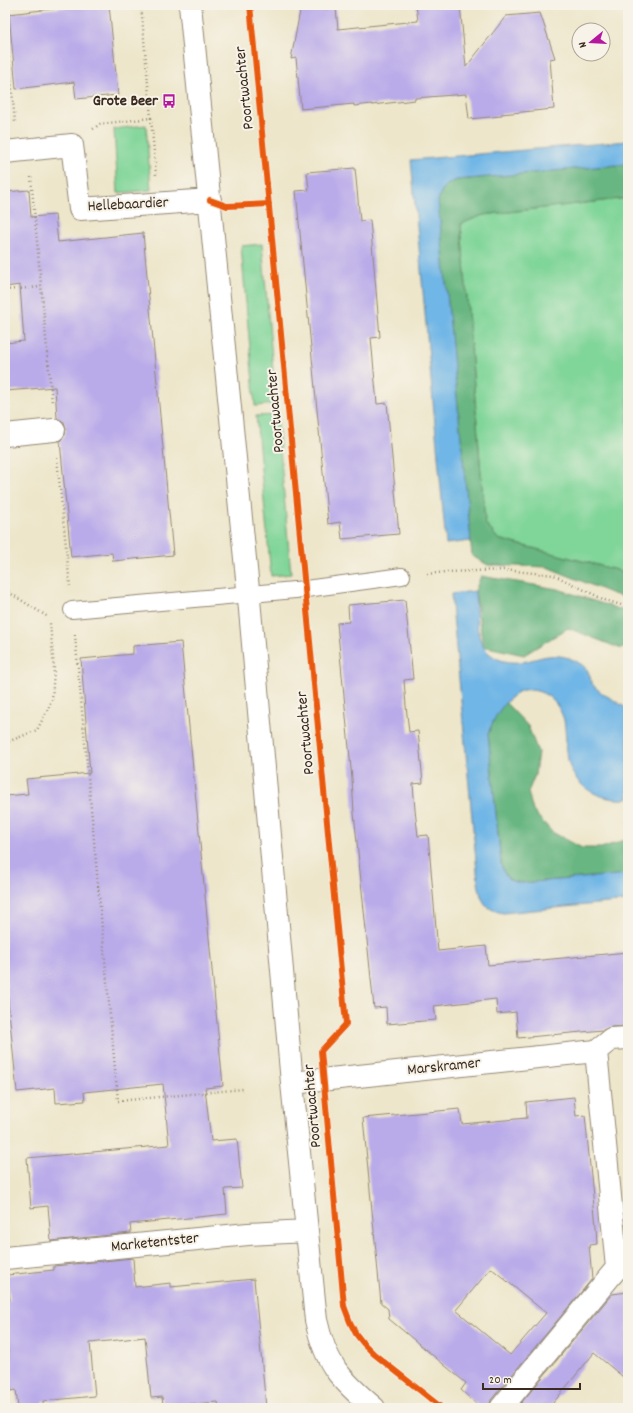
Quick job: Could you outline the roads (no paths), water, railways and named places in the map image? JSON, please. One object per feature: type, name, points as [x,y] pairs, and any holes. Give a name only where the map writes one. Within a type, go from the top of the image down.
[{"type":"street","name":"Poortwachter","points":[[190,5],[248,594],[292,1084],[316,1320],[320,1339],[335,1370],[346,1383],[374,1408]]},
{"type":"street","name":"Hellebaardier","points":[[17,151],[72,145],[80,208],[210,200]]},
{"type":"street","points":[[5,435],[54,430]]},
{"type":"street","points":[[501,1408],[623,1267],[596,1051],[611,1039],[628,1038]]},
{"type":"street","name":"Marskramer","points":[[292,1084],[596,1051]]},
{"type":"street","name":"Marketentster","points":[[5,1258],[240,1234],[306,1231]]},
{"type":"lane","points":[[72,610],[306,589],[402,576]]},
{"type":"water","points":[[628,141],[628,164],[457,180],[447,185],[442,190],[438,200],[471,541],[446,544],[411,160]]},
{"type":"water","points":[[475,591],[477,622],[480,639],[483,646],[493,656],[513,662],[552,656],[569,658],[585,667],[591,681],[598,689],[628,710],[628,799],[619,799],[593,793],[579,782],[574,775],[570,767],[568,757],[564,720],[562,714],[552,699],[536,691],[522,690],[503,705],[488,734],[501,864],[504,873],[510,880],[522,883],[628,874],[628,901],[503,913],[491,909],[482,898],[478,882],[451,594]]},
{"type":"place","name":"Grote Beer","points":[[169,101]]}]
